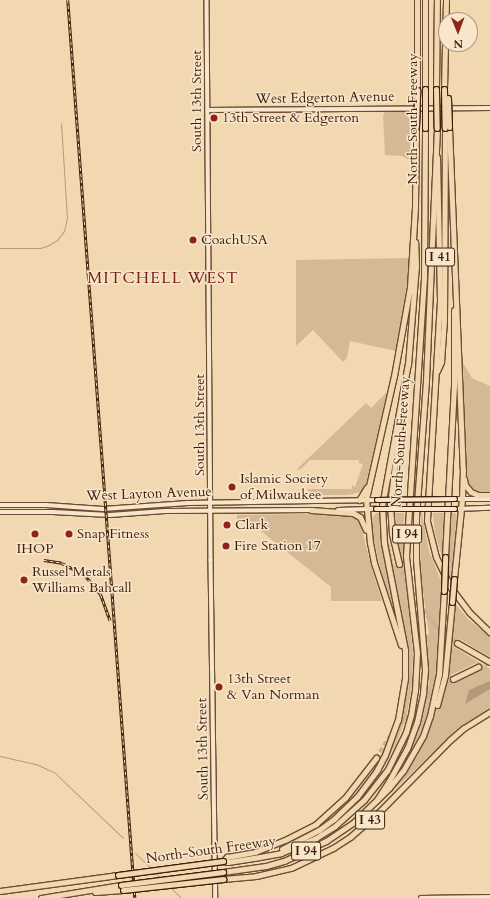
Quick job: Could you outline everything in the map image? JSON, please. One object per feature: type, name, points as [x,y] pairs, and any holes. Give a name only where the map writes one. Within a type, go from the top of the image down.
[{"type":"highway","name":"I 41","points":[[400,564],[392,533],[390,504],[408,363],[416,266],[415,206],[417,0]]},
{"type":"highway","name":"North-South Freeway","points":[[0,891],[223,861],[228,862],[281,853],[316,838],[353,811],[376,786],[391,763],[406,732],[416,691],[417,653],[406,556],[424,276],[425,0]]},
{"type":"highway","name":"North-South Freeway","points":[[41,898],[122,888],[266,866],[309,850],[338,833],[376,801],[399,765],[412,736],[421,707],[424,686],[425,655],[416,560],[416,517],[426,380],[434,154],[437,138],[437,0]]},
{"type":"highway","points":[[446,0],[446,12]]},
{"type":"highway","points":[[430,716],[436,707],[445,675],[462,499],[463,469],[454,243],[447,128],[445,52]]},
{"type":"highway","points":[[435,376],[441,362],[444,320],[447,128]]},
{"type":"highway","name":"I 41","points":[[437,138],[440,259],[427,505],[430,536],[436,558],[451,588],[470,613],[490,632]]},
{"type":"highway","points":[[404,687],[403,655],[400,640],[374,563],[366,510],[366,499],[394,376],[410,287],[415,206]]},
{"type":"highway","points":[[376,801],[390,788],[403,771],[423,736],[430,716],[439,674],[454,386],[454,243]]},
{"type":"highway","points":[[254,858],[291,845],[319,830],[334,819],[357,797],[377,770],[392,739],[398,720],[404,687],[405,650],[384,543],[382,506],[408,363]]},
{"type":"highway","points":[[463,469],[466,485],[471,492],[478,496],[490,496]]},
{"type":"highway","points":[[359,500],[370,480]]},
{"type":"highway","points":[[311,510],[353,513],[357,515],[363,520],[370,542]]},
{"type":"highway","points":[[457,643],[490,662]]},
{"type":"highway","points":[[453,679],[478,667]]},
{"type":"highway","name":"I 43","points":[[122,888],[256,876],[291,868],[333,848],[350,837],[378,812],[450,740],[464,728],[490,712]]},
{"type":"highway","name":"I 43","points":[[223,861],[226,857],[255,852],[285,840],[316,824],[345,798],[376,758]]},
{"type":"main road","name":"West Layton Avenue","points":[[0,504],[36,504],[103,509],[173,503],[211,502],[366,499],[490,499]]},
{"type":"main road","name":"West Layton Avenue","points":[[0,512],[53,512],[110,515],[165,511],[211,510],[490,508]]},
{"type":"street","name":"South 13th Street","points":[[207,0],[216,898]]},
{"type":"street","name":"West Edgerton Avenue","points":[[208,110],[490,108]]},
{"type":"street","points":[[421,898],[490,898]]},
{"type":"shaded area","points":[[385,111],[410,112],[410,160],[401,156],[385,155],[383,116]]},
{"type":"shaded area","points":[[409,258],[409,271],[396,351],[350,341],[347,358],[343,362],[313,330],[296,346],[296,260]]},
{"type":"shaded area","points":[[463,363],[472,378],[490,386],[490,492],[475,492],[468,487],[466,481]]},
{"type":"shaded area","points":[[387,392],[366,483],[361,492],[348,495],[308,495],[308,489],[352,489],[352,485],[355,487],[363,464],[359,463],[359,460],[310,460],[301,469],[296,470],[366,403],[371,408]]},
{"type":"shaded area","points":[[376,513],[380,513],[381,542],[399,628],[380,567],[371,526],[371,520]]},
{"type":"shaded area","points":[[395,513],[404,513],[404,551],[413,655],[412,687],[406,718],[396,744],[384,767],[366,793],[381,768],[397,735],[408,685],[407,639],[385,536],[385,523],[394,566],[403,562],[397,538]]},
{"type":"shaded area","points":[[421,513],[429,551],[441,581],[439,637],[437,674],[431,702],[423,728],[409,757],[424,711],[429,682],[427,635],[429,634],[420,569]]},
{"type":"shaded area","points":[[433,513],[445,513],[442,557],[435,533]]},
{"type":"shaded area","points":[[451,513],[455,513],[457,516],[451,577],[448,570]]},
{"type":"shaded area","points":[[312,514],[356,516],[359,518],[382,601],[331,601],[331,587],[251,523],[237,519],[237,515]]},
{"type":"shaded area","points":[[454,602],[468,619],[490,637],[490,657],[460,639],[454,647],[490,669],[490,708],[456,730],[391,793],[417,756],[441,698],[448,668]],"holes":[[[476,663],[479,671],[455,683],[451,675]]]},
{"type":"shaded area","points":[[490,681],[490,689],[465,704],[469,690]]},
{"type":"waterway","points":[[0,248],[40,248],[57,240],[64,231],[67,218],[61,123]]},
{"type":"waterway","points":[[0,756],[36,764],[55,773],[123,838]]},
{"type":"waterway","points":[[135,853],[151,868]]},
{"type":"waterway","points":[[154,872],[161,878]]},
{"type":"waterway","points":[[170,887],[181,898]]},
{"type":"tunnel","points":[[399,564],[408,586],[418,603],[435,625],[457,643]]},
{"type":"tunnel","points":[[478,667],[490,662]]},
{"type":"tunnel","points":[[376,758],[392,733],[404,718],[429,695],[453,679]]},
{"type":"railway","points":[[68,0],[135,898]]},
{"type":"railway","points":[[44,560],[62,563],[85,575],[101,595],[110,620]]},
{"type":"place","name":"13th Street & Edgerton","points":[[214,118]]},
{"type":"place","name":"CoachUSA","points":[[193,240]]},
{"type":"place","name":"Islamic Society of Milwaukee","points":[[232,487]]},
{"type":"place","name":"Clark","points":[[227,525]]},
{"type":"place","name":"IHOP","points":[[35,534]]},
{"type":"place","name":"Snap Fitness","points":[[69,534]]},
{"type":"place","name":"Fire Station 17","points":[[226,546]]},
{"type":"place","name":"Russel Metals Williams Bahcall","points":[[24,580]]},
{"type":"place","name":"13th Street & Van Norman","points":[[219,687]]},
{"type":"district","name":"MITCHELL WEST","points":[[163,278]]}]
